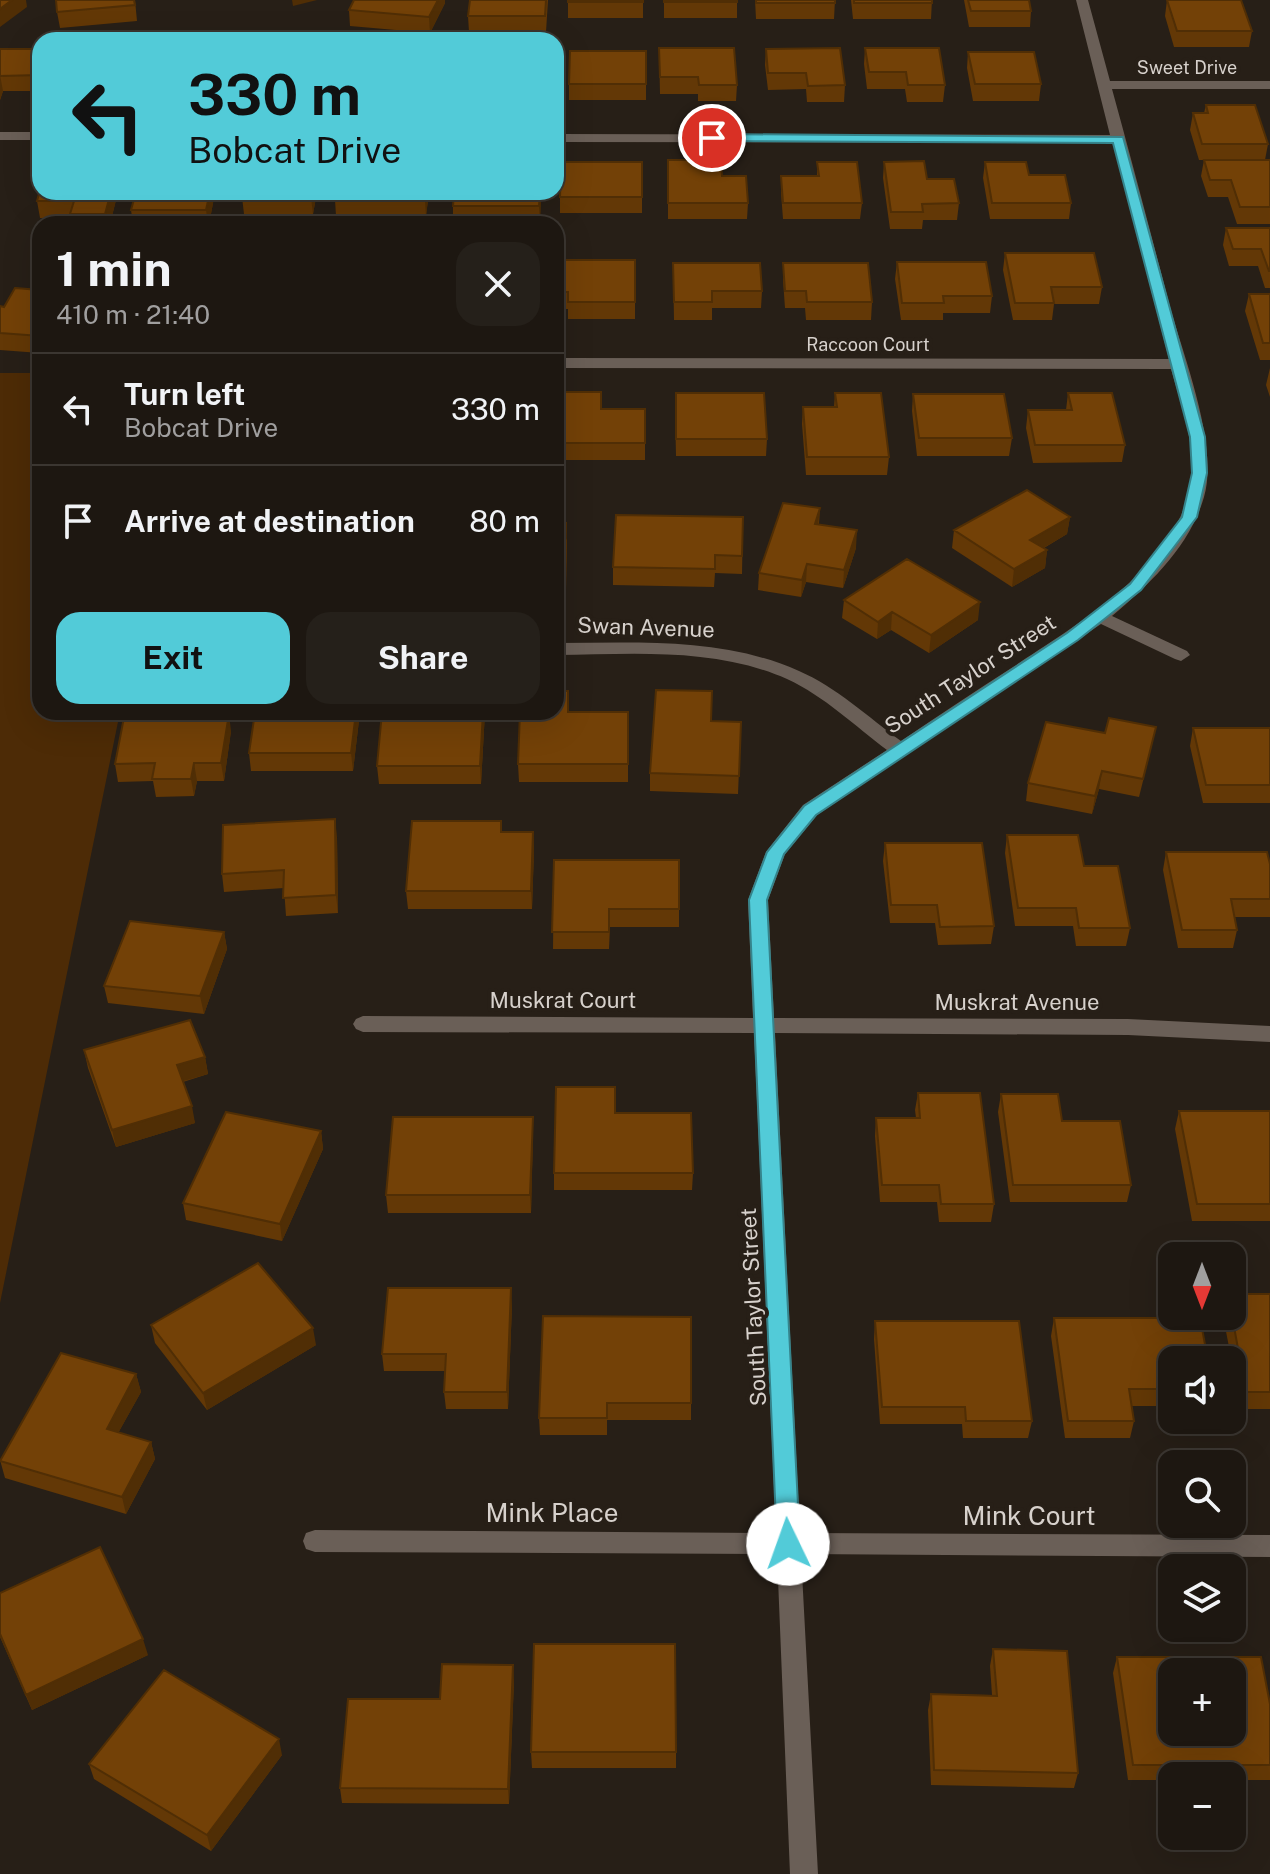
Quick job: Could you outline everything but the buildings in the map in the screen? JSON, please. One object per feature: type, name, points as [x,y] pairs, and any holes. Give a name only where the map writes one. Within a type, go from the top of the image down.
[{"type":"street","name":"South Taylor Street","points":[[804,1874],[758,900],[776,852],[810,810],[1100,617],[1136,587],[1189,517],[1200,473],[1197,437],[1082,0]]},
{"type":"street","name":"Sweet Drive","points":[[1104,85],[1270,85]]},
{"type":"street","points":[[0,136],[32,136]]},
{"type":"street","points":[[564,138],[1118,139]]},
{"type":"street","name":"Raccoon Court","points":[[564,363],[1179,364]]},
{"type":"street","points":[[1100,617],[1181,655]]},
{"type":"street","name":"Swan Avenue","points":[[564,649],[700,650],[754,659],[797,676],[899,749]]},
{"type":"street","name":"Muskrat Court","points":[[363,1024],[763,1024]]},
{"type":"street","name":"Muskrat Avenue","points":[[763,1024],[1128,1027],[1270,1034]]},
{"type":"street","name":"Mink Place","points":[[315,1541],[788,1544]]},
{"type":"street","name":"Mink Court","points":[[788,1544],[1270,1546]]},
{"type":"shaded area","points":[[0,373],[32,373],[32,720],[118,720],[0,1303]]},
{"type":"route","points":[[712,138],[1118,139],[1197,437],[1200,473],[1189,517],[1136,587],[1100,617],[810,810],[776,852],[758,900],[788,1544]]}]
